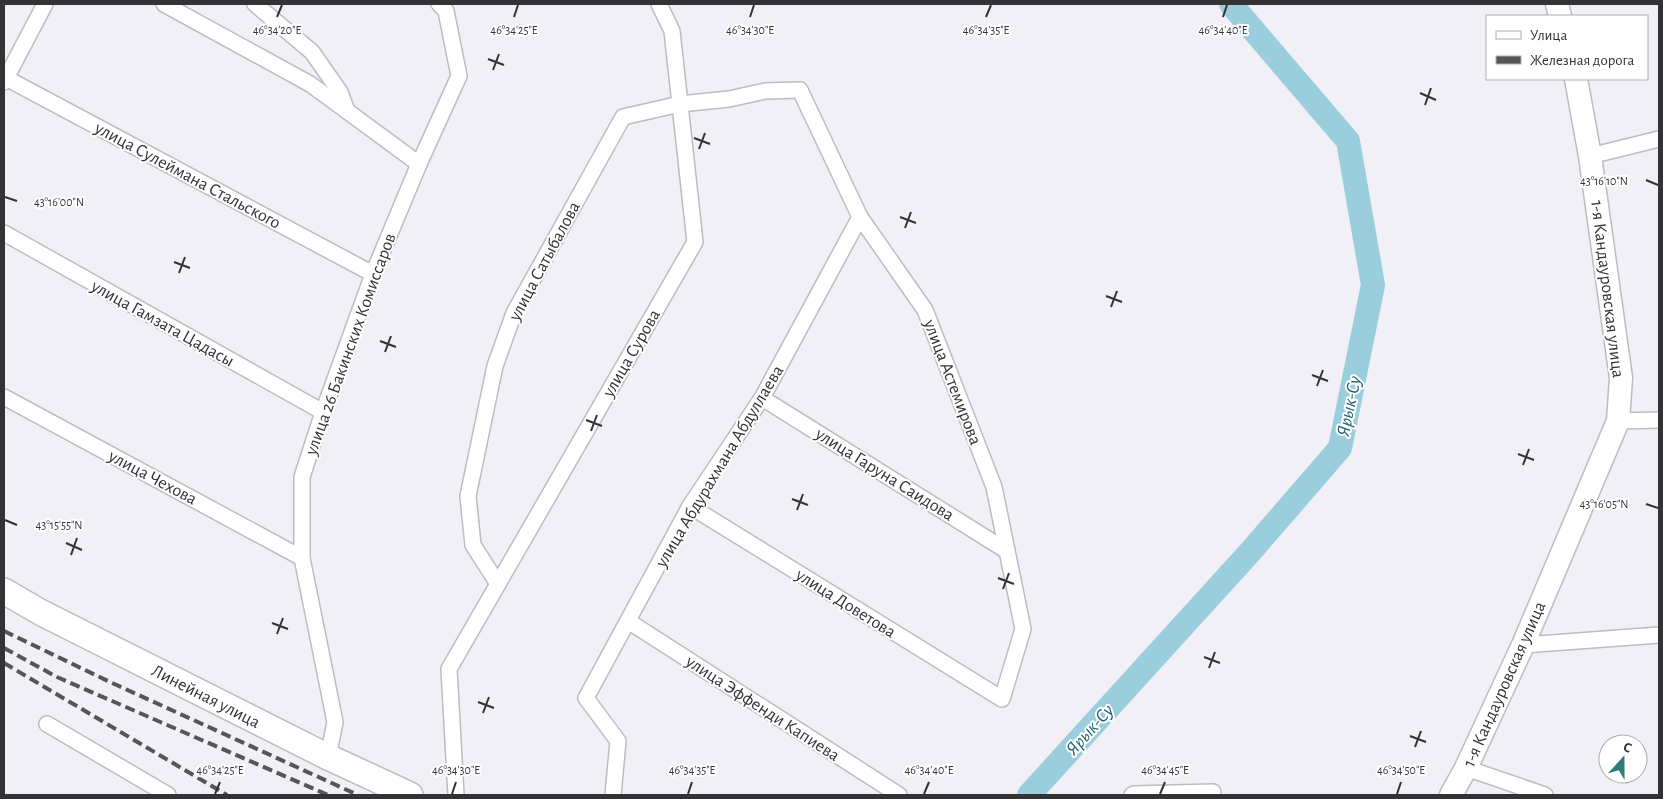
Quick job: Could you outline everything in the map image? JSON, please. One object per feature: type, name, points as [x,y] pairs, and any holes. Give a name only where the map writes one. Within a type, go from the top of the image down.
[{"type":"main road","name":"Линейная улица","points":[[4,591],[40,612],[328,757],[410,795]]},
{"type":"street","points":[[4,79],[45,4]]},
{"type":"street","points":[[164,4],[310,84],[419,164]]},
{"type":"street","points":[[255,4],[312,52],[340,92],[347,111]]},
{"type":"street","name":"улица 26 Бакинских Комиссаров","points":[[328,757],[336,722],[302,558],[302,477],[323,412],[373,274],[419,164],[459,76],[446,11],[439,4]]},
{"type":"street","name":"улица Сурова","points":[[456,795],[449,669],[695,242],[672,31],[659,4]]},
{"type":"street","name":"улица Сулеймана Стальского","points":[[4,79],[373,274]]},
{"type":"street","name":"1-я Кандауровская улица","points":[[1451,795],[1466,768],[1524,645],[1618,421],[1621,378],[1590,156],[1576,80]]},
{"type":"street","name":"улица Сатыбалова","points":[[498,584],[473,545],[468,496],[494,366],[514,313],[623,117],[680,104],[730,99],[765,91],[800,90]]},
{"type":"street","name":"улица Астемирова","points":[[800,90],[860,217],[925,310],[994,487],[1023,629],[1002,699]]},
{"type":"street","points":[[1590,156],[1659,139]]},
{"type":"street","name":"улица Абдурахмана Абдуллаева","points":[[613,795],[618,741],[586,698],[690,506],[762,398],[860,217]]},
{"type":"street","name":"улица Гамзата Цадасы","points":[[4,233],[323,412]]},
{"type":"street","name":"улица Чехова","points":[[4,396],[302,558]]},
{"type":"street","name":"улица Гаруна Саидова","points":[[762,398],[1007,551]]},
{"type":"street","points":[[1618,421],[1659,420]]},
{"type":"street","name":"улица Доветова","points":[[690,506],[1002,699]]},
{"type":"street","name":"улица Эффенди Капиева","points":[[628,620],[899,795]]},
{"type":"street","points":[[1524,645],[1659,635]]},
{"type":"street","points":[[46,724],[168,795]]},
{"type":"street","points":[[1466,768],[1545,795]]},
{"type":"street","points":[[1132,795],[1213,792]]},
{"type":"waterway","name":"Ярык-Су","points":[[1029,795],[1251,551],[1340,448],[1373,285],[1348,141],[1231,4]]},
{"type":"railway","points":[[4,631],[110,682],[358,795]]},
{"type":"railway","points":[[4,648],[57,677],[328,795]]},
{"type":"railway","points":[[4,663],[227,795]]}]
